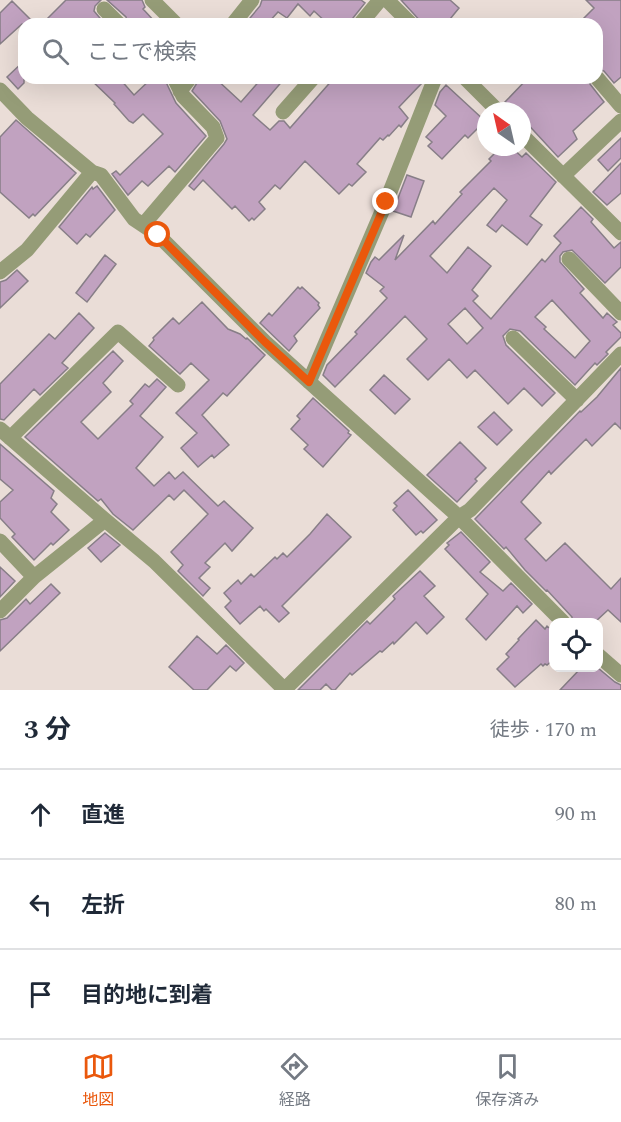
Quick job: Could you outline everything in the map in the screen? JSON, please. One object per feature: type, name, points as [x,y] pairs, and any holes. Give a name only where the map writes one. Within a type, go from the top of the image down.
[{"type":"street","points":[[152,0],[170,18]]},
{"type":"street","points":[[238,18],[252,0]]},
{"type":"street","points":[[365,18],[380,0]]},
{"type":"street","points":[[387,0],[405,18]]},
{"type":"street","points":[[104,9],[113,18]]},
{"type":"street","points":[[143,225],[217,138],[213,127],[183,96],[177,84]]},
{"type":"street","points":[[283,112],[308,84]]},
{"type":"street","points":[[309,382],[386,202],[433,84]]},
{"type":"street","points":[[471,84],[489,102]]},
{"type":"street","points":[[602,84],[621,106]]},
{"type":"street","points":[[0,90],[27,118],[92,172],[101,175],[134,219],[158,235],[265,342],[459,517],[559,618]]},
{"type":"street","points":[[563,176],[621,121]]},
{"type":"street","points":[[531,144],[621,233]]},
{"type":"street","points":[[0,272],[27,250],[92,172]]},
{"type":"street","points":[[569,259],[621,313]]},
{"type":"street","points":[[178,385],[118,332],[5,434],[154,561],[285,690],[459,517],[470,510],[621,354]]},
{"type":"street","points":[[513,338],[577,400]]},
{"type":"street","points":[[0,611],[34,577],[105,520]]},
{"type":"street","points":[[0,541],[34,577]]},
{"type":"street","points":[[603,659],[621,675]]},
{"type":"building","points":[[66,0],[101,0],[95,6],[94,11],[100,18],[48,18]]},
{"type":"building","points":[[107,0],[142,0],[145,7],[143,9],[151,18],[126,17]]},
{"type":"building","points":[[262,0],[361,0],[365,3],[353,18],[322,18],[314,11],[310,16],[298,4],[287,18],[278,12],[272,18],[250,18]]},
{"type":"building","points":[[401,0],[450,0],[459,8],[451,18],[418,18]]},
{"type":"building","points":[[586,0],[621,0],[621,77],[614,83],[603,71],[603,18],[584,18],[594,8]]},
{"type":"building","points":[[12,1],[29,18],[18,18],[18,28],[0,44],[0,13]]},
{"type":"building","points":[[18,67],[18,84],[23,84],[18,89],[7,77]]},
{"type":"building","points":[[95,84],[124,84],[134,95],[146,84],[167,84],[176,103],[206,136],[175,172],[169,166],[148,186],[142,181],[128,195],[112,174],[116,171],[120,175],[163,134],[143,114],[133,123],[129,121]]},
{"type":"building","points":[[196,84],[222,84],[241,102],[257,84],[280,84],[253,115],[270,130],[279,121],[284,121],[290,128],[329,84],[421,84],[399,107],[408,118],[389,136],[383,140],[380,138],[357,164],[366,172],[352,186],[349,184],[339,194],[305,161],[280,189],[275,185],[259,202],[265,209],[254,220],[252,218],[249,221],[235,206],[232,209],[203,180],[194,190],[189,186],[227,139],[220,121],[192,91]]},
{"type":"building","points":[[522,84],[590,84],[604,102],[573,131],[577,139],[558,157],[531,128],[531,102],[505,102]]},
{"type":"building","points":[[446,85],[477,114],[477,129],[468,138],[465,135],[442,159],[428,146],[432,142],[426,137],[446,116],[435,105],[440,92]]},
{"type":"building","points":[[16,120],[76,173],[35,216],[33,214],[29,218],[0,192],[0,137]]},
{"type":"building","points":[[621,138],[621,158],[608,171],[598,160]]},
{"type":"building","points":[[492,156],[529,156],[556,182],[530,216],[542,225],[527,245],[502,225],[496,232],[487,225],[507,200],[494,188],[430,256],[447,273],[468,247],[491,266],[472,290],[478,296],[473,301],[491,319],[542,259],[545,262],[561,243],[554,236],[581,207],[593,219],[591,222],[614,248],[621,242],[621,267],[605,283],[572,250],[563,252],[560,262],[584,289],[580,293],[603,318],[607,313],[617,322],[613,325],[621,333],[621,337],[606,352],[608,354],[597,365],[595,363],[575,385],[520,331],[510,329],[503,336],[506,345],[555,393],[542,406],[524,388],[508,404],[475,370],[467,378],[449,359],[428,380],[407,359],[427,339],[405,316],[335,387],[323,375],[327,365],[387,298],[380,291],[384,287],[366,273],[371,262],[375,257],[379,260],[404,235],[395,260],[433,221],[435,224],[462,194],[460,192],[491,161],[489,159]],"holes":[[[552,300],[590,341],[575,358],[544,329],[546,327],[535,317]],[[465,308],[483,328],[467,344],[448,324]]]},
{"type":"building","points":[[621,163],[621,193],[607,205],[593,192]]},
{"type":"building","points":[[407,175],[424,181],[411,217],[393,211]]},
{"type":"building","points":[[97,186],[115,210],[90,237],[86,234],[77,244],[59,227],[92,187],[93,189]]},
{"type":"building","points":[[105,255],[116,264],[87,302],[76,293]]},
{"type":"building","points":[[17,270],[28,281],[0,308],[0,282],[6,280]]},
{"type":"building","points":[[298,287],[300,289],[302,287],[319,303],[320,308],[294,336],[297,341],[289,351],[260,323],[269,313],[272,316]]},
{"type":"building","points":[[202,302],[228,329],[247,338],[265,355],[227,396],[223,393],[202,415],[229,445],[214,458],[212,455],[198,467],[181,448],[197,433],[176,413],[209,380],[191,363],[180,374],[149,346],[153,338],[173,318],[179,324]]},
{"type":"building","points":[[79,313],[94,328],[62,363],[68,368],[40,395],[34,389],[4,420],[0,419],[0,384],[49,334],[55,339]]},
{"type":"building","points":[[113,351],[123,361],[103,383],[111,392],[81,422],[98,439],[133,404],[130,401],[145,384],[149,387],[157,379],[166,387],[140,416],[163,437],[136,468],[154,486],[169,472],[175,479],[183,472],[218,506],[224,501],[253,528],[232,551],[225,543],[205,563],[210,567],[199,578],[210,588],[203,596],[178,571],[183,565],[171,552],[208,514],[184,490],[174,500],[169,495],[133,530],[113,514],[101,499],[98,501],[25,437]]},
{"type":"building","points":[[621,368],[621,429],[615,423],[592,446],[586,439],[551,474],[549,471],[521,502],[541,523],[525,539],[546,561],[565,543],[611,589],[621,578],[621,622],[608,610],[599,618],[572,618],[506,547],[504,549],[475,519],[580,411],[597,397]]},
{"type":"building","points":[[384,375],[410,399],[395,414],[370,390]]},
{"type":"building","points":[[313,398],[351,435],[323,467],[304,449],[308,445],[291,429],[300,419],[297,416]]},
{"type":"building","points":[[494,412],[512,430],[497,445],[478,427]]},
{"type":"building","points":[[460,442],[486,468],[457,502],[427,475]]},
{"type":"building","points":[[0,444],[54,491],[51,498],[57,504],[51,512],[69,530],[53,545],[51,543],[34,560],[12,537],[15,534],[0,518],[0,502],[13,490],[0,479]]},
{"type":"building","points":[[408,490],[437,520],[423,533],[421,531],[416,535],[393,510],[397,506],[394,503]]},
{"type":"building","points":[[327,514],[351,537],[282,606],[289,613],[279,622],[260,606],[240,624],[225,607],[231,601],[224,593],[238,580],[241,584],[251,574],[254,577],[275,557],[277,559],[283,553],[287,557]]},
{"type":"building","points":[[461,532],[490,562],[480,572],[503,591],[511,583],[532,604],[523,613],[517,606],[486,640],[466,619],[488,594],[445,549],[449,545],[447,543]]},
{"type":"building","points":[[105,533],[120,545],[101,562],[88,548]]},
{"type":"building","points":[[0,567],[15,581],[0,597]]},
{"type":"building","points":[[420,571],[435,586],[424,596],[444,617],[427,634],[416,622],[394,644],[393,642],[382,652],[380,651],[352,675],[350,673],[335,690],[326,684],[320,690],[298,690],[367,621],[370,624],[395,599],[393,596]]},
{"type":"building","points":[[51,584],[60,593],[0,651],[0,620],[7,618],[26,599],[30,604]]},
{"type":"building","points":[[536,620],[545,629],[547,626],[549,628],[549,663],[543,666],[541,664],[515,687],[497,669],[509,657],[506,654]]},
{"type":"building","points":[[197,636],[217,654],[226,645],[244,663],[236,671],[230,666],[207,690],[194,690],[169,667]]},
{"type":"building","points":[[577,672],[603,672],[621,685],[621,690],[560,690]]},
{"type":"route","points":[[158,235],[265,342],[309,382],[386,202]]}]
